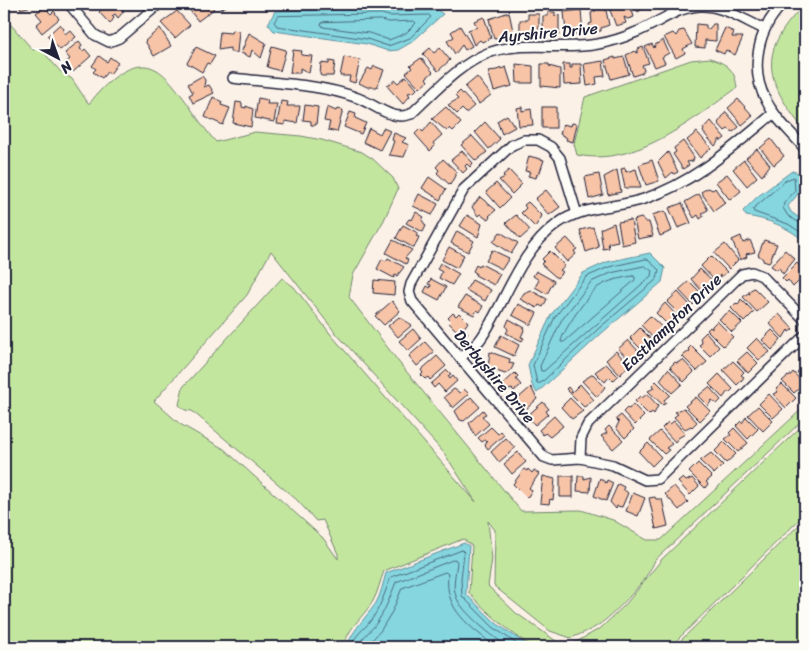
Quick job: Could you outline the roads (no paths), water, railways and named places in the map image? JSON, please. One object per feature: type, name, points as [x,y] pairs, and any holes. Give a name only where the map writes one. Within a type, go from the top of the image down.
[{"type":"street","points":[[69,4],[96,35],[109,42],[119,38],[158,4]]},
{"type":"street","points":[[783,4],[764,29],[758,51],[759,83],[774,113],[805,149]]},
{"type":"street","name":"Ayrshire Drive","points":[[233,78],[343,93],[369,102],[394,116],[403,117],[411,114],[462,67],[489,53],[512,48],[572,47],[598,44],[634,33],[683,8],[701,6],[720,9],[764,29]]},
{"type":"street","points":[[460,358],[481,339],[532,247],[558,223],[577,214],[643,200],[678,186],[707,168],[774,113]]},
{"type":"street","name":"Derbyshire Drive","points":[[577,214],[560,158],[551,147],[538,140],[524,140],[512,145],[464,189],[410,284],[409,292],[412,301],[544,457],[552,460],[580,458],[614,465],[646,480],[658,479],[805,335]]},
{"type":"street","name":"Easthampton Drive","points":[[580,458],[581,438],[588,424],[742,274],[752,272],[762,276],[805,320]]},
{"type":"water","points":[[383,8],[388,11],[437,10],[443,14],[412,42],[398,50],[388,51],[367,44],[274,31],[268,24],[275,11]]},
{"type":"water","points":[[792,171],[799,173],[800,188],[788,206],[791,212],[805,222],[805,242],[785,228],[762,219],[746,216],[743,211],[757,197]]},
{"type":"water","points":[[650,253],[665,268],[662,282],[602,333],[537,393],[532,385],[528,365],[551,315],[583,273],[607,262]]},
{"type":"water","points":[[464,543],[469,546],[466,594],[496,623],[530,647],[348,646],[355,630],[376,603],[386,573]]}]
